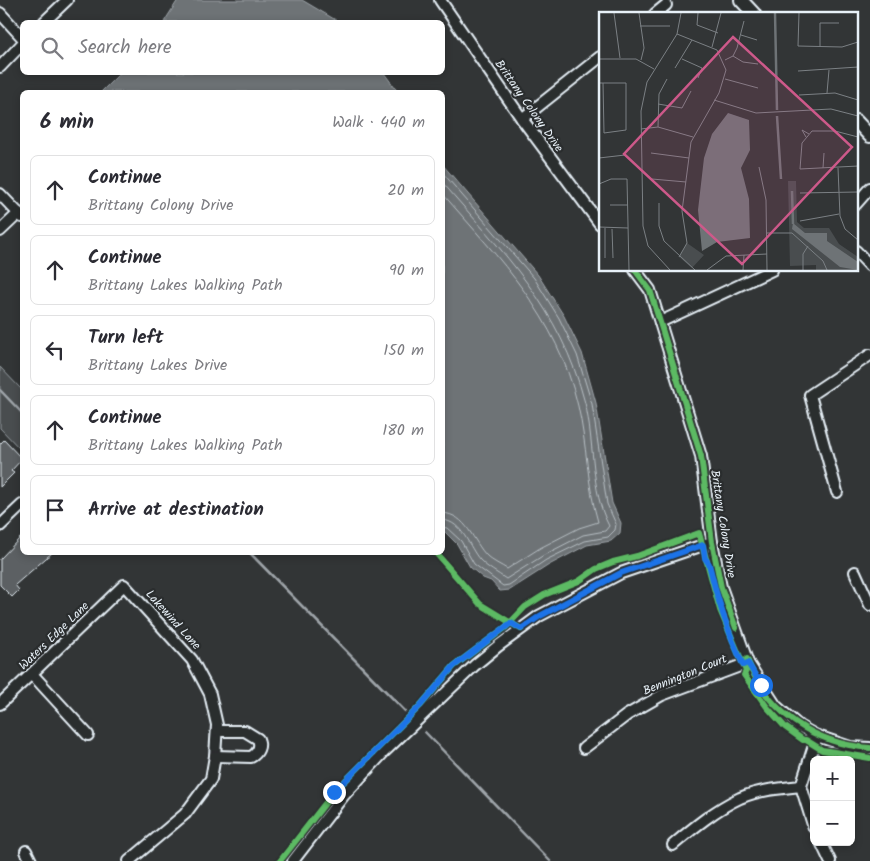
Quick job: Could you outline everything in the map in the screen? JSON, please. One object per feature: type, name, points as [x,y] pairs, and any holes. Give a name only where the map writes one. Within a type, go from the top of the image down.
[{"type":"street","points":[[46,20],[67,0]]},
{"type":"street","name":"Brittany Colony Drive","points":[[440,0],[522,119],[599,222]]},
{"type":"street","points":[[741,0],[752,12]]},
{"type":"street","points":[[657,12],[666,5]]},
{"type":"street","points":[[0,13],[20,35]]},
{"type":"street","points":[[0,67],[20,46]]},
{"type":"street","points":[[522,119],[599,58]]},
{"type":"street","points":[[858,123],[870,136]]},
{"type":"street","points":[[858,202],[870,188]]},
{"type":"street","points":[[0,194],[20,215],[0,232]]},
{"type":"street","points":[[858,253],[870,266]]},
{"type":"street","name":"Brittany Colony Drive","points":[[636,271],[650,290],[701,456],[712,542],[721,587],[748,663],[776,706],[799,726],[817,736],[850,747],[870,748]]},
{"type":"street","points":[[660,322],[770,271]]},
{"type":"street","points":[[837,492],[810,395],[870,355]]},
{"type":"street","points":[[0,526],[20,507]]},
{"type":"street","points":[[293,861],[344,795],[383,753],[498,646],[540,616],[621,573],[712,542]]},
{"type":"street","points":[[855,572],[870,605]]},
{"type":"street","name":"Waters Edge Lane","points":[[0,704],[124,585]]},
{"type":"street","name":"Lakewind Lane","points":[[124,585],[192,660],[210,694],[217,731],[211,779],[185,814],[129,861]]},
{"type":"street","name":"Bennington Court","points":[[584,748],[627,715],[662,695],[748,663]]},
{"type":"street","points":[[32,674],[88,735]]},
{"type":"street","points":[[215,756],[251,756],[255,754],[260,746],[258,739],[250,732],[217,731]]},
{"type":"street","points":[[810,815],[801,786],[817,736]]},
{"type":"street","points":[[673,845],[695,826],[740,798],[801,786]]},
{"type":"street","points":[[823,846],[830,861]]},
{"type":"shaded area","points":[[0,367],[20,388],[20,449],[0,428]]},
{"type":"water","points":[[178,0],[302,0],[336,20],[165,20]]},
{"type":"water","points":[[118,75],[385,75],[397,90],[103,90]]},
{"type":"water","points":[[445,167],[538,275],[564,316],[582,353],[596,403],[612,503],[621,523],[620,533],[611,541],[587,545],[549,565],[510,590],[500,591],[491,581],[483,578],[470,567],[457,544],[445,532]]},
{"type":"building","points":[[4,440],[20,457],[20,461],[11,471],[14,473],[0,487],[0,444]]},
{"type":"building","points":[[20,538],[20,555],[50,555],[15,585],[19,590],[12,597],[0,585],[0,559]]},
{"type":"waterway","points":[[0,390],[20,411]]},
{"type":"waterway","points":[[252,555],[405,711]]},
{"type":"waterway","points":[[425,732],[550,861]]},
{"type":"cycle path","points":[[636,271],[650,290],[701,456],[712,542],[721,587],[736,628]]},
{"type":"cycle path","points":[[280,861],[334,792],[420,706],[454,666],[506,627],[525,607],[544,595],[579,581],[596,569],[699,533],[720,610],[746,671],[744,675],[767,707],[785,727],[803,740],[822,750],[870,758]]},
{"type":"cycle path","points":[[438,555],[480,604],[521,629]]},
{"type":"cycle path","points":[[747,659],[755,678],[766,695],[795,722],[830,740],[870,748]]},
{"type":"route","points":[[334,792],[420,706],[454,666],[511,623],[521,629],[540,616],[621,573],[703,545],[720,610],[736,651],[743,665],[748,663],[761,685]]}]
